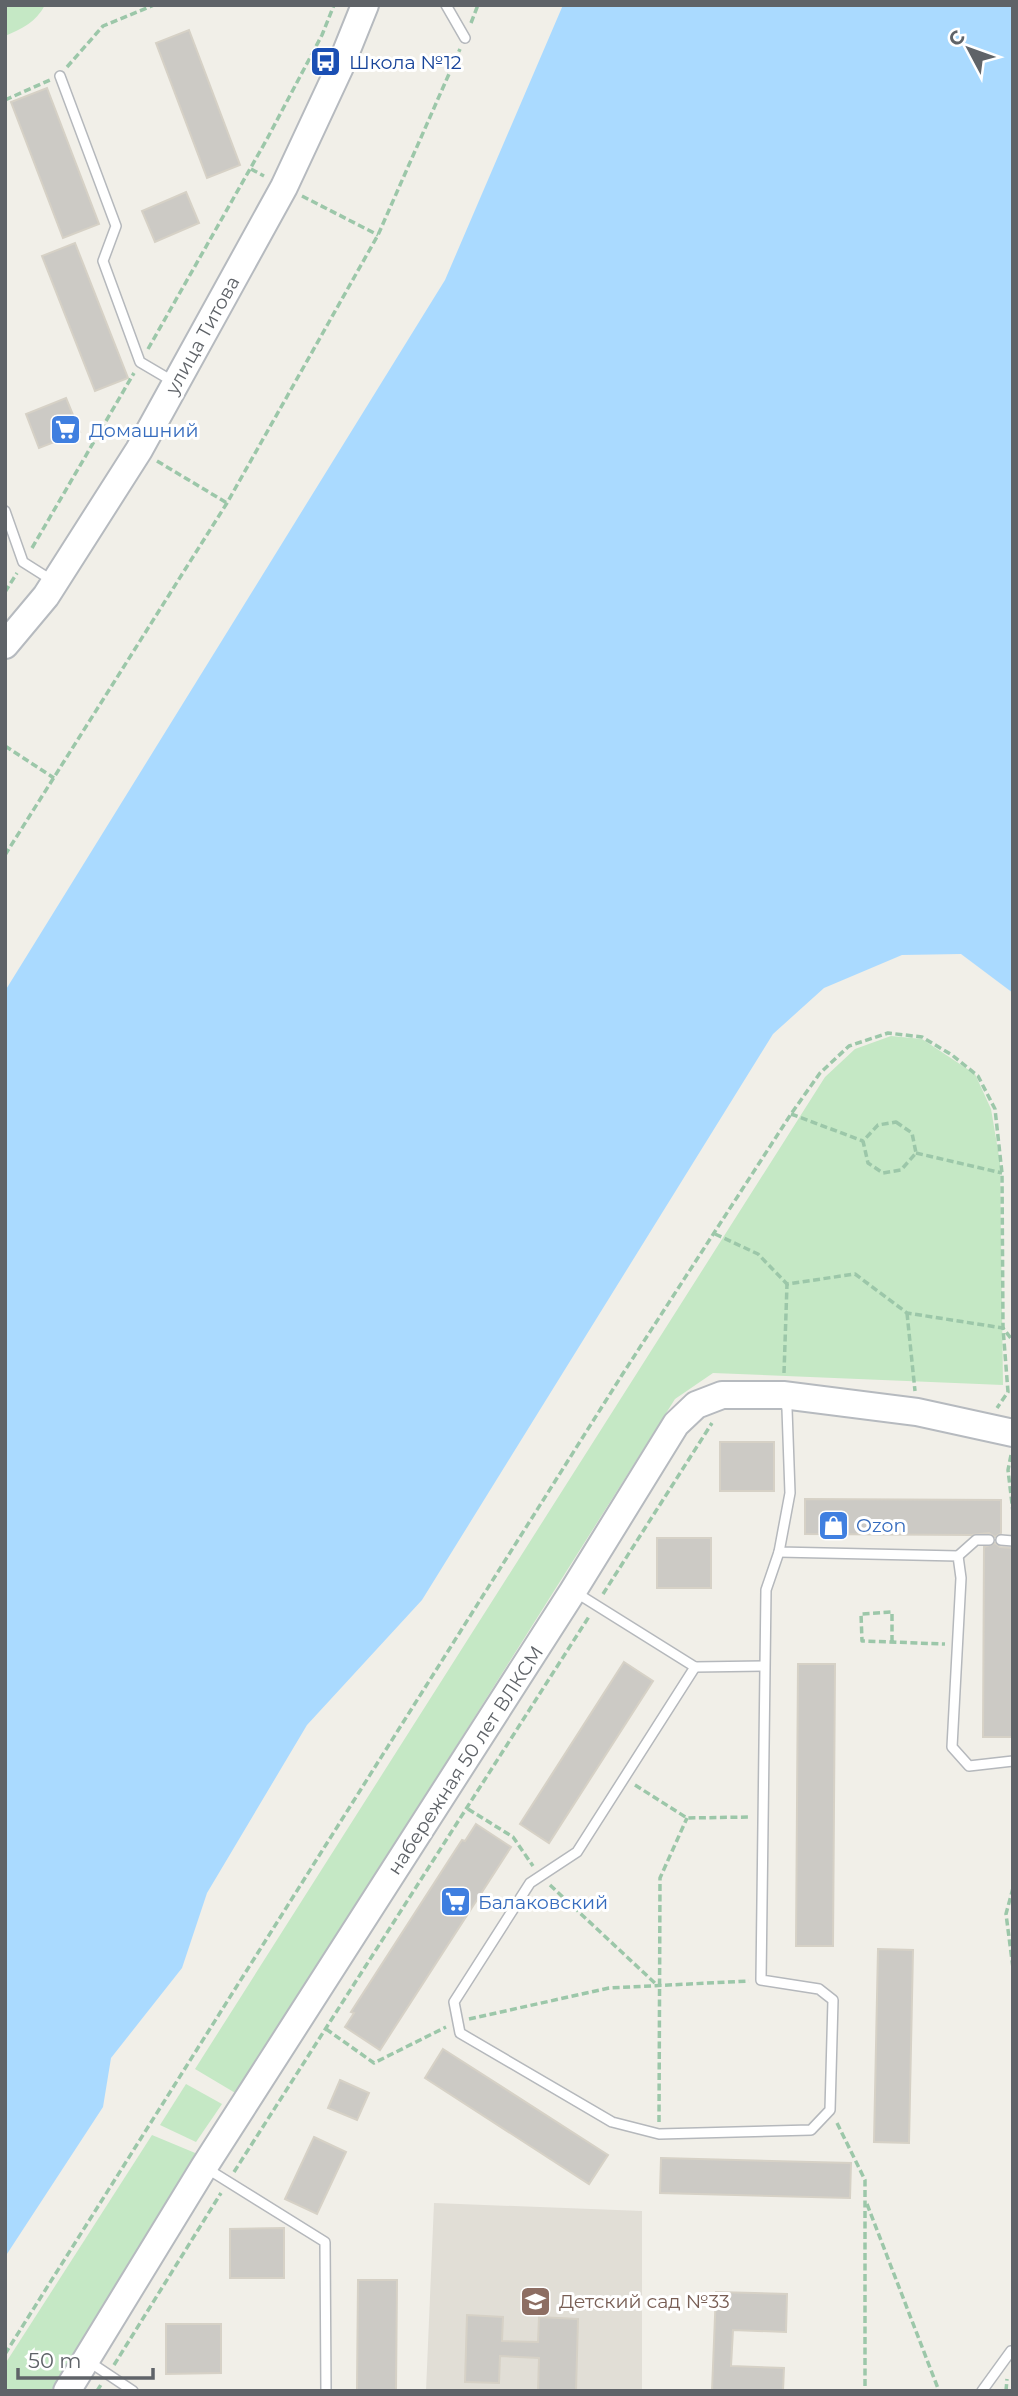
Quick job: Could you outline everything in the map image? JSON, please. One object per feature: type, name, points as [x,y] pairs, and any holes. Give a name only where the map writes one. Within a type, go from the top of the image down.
[{"type":"street","name":"улица Титова","points":[[6,643],[55,582],[139,450],[284,187],[340,67],[365,5]]},
{"type":"street","name":"набережная 50 лет ВЛКСМ","points":[[67,2391],[97,2367],[204,2167],[677,1424],[696,1405],[722,1395],[783,1395],[917,1412],[1013,1433]]},
{"type":"lane","points":[[446,5],[465,38]]},
{"type":"lane","points":[[60,76],[116,226],[103,261],[140,362],[176,383]]},
{"type":"lane","points":[[5,511],[23,562],[55,582]]},
{"type":"lane","points":[[695,1667],[577,1852],[530,1883],[454,2002],[460,2033],[612,2122],[659,2134],[811,2130],[830,2110],[833,2000],[819,1989],[761,1980],[766,1590],[779,1552],[790,1493],[787,1409],[783,1395]]},
{"type":"lane","points":[[779,1552],[958,1556],[976,1540],[989,1540]]},
{"type":"lane","points":[[1001,1540],[1013,1541]]},
{"type":"lane","points":[[958,1556],[961,1578],[952,1747],[970,1766],[1013,1761]]},
{"type":"lane","points":[[573,1591],[695,1667],[764,1666]]},
{"type":"lane","points":[[204,2167],[324,2242],[326,2391]]},
{"type":"lane","points":[[982,2391],[1011,2351]]},
{"type":"lane","points":[[97,2367],[133,2391]]},
{"type":"path","points":[[5,100],[60,76],[103,26],[154,5]]},
{"type":"path","points":[[5,592],[267,139],[322,35],[334,5]]},
{"type":"path","points":[[5,855],[227,503],[378,235],[465,38]]},
{"type":"path","points":[[331,211],[378,235]]},
{"type":"path","points":[[139,450],[227,503]]},
{"type":"path","points":[[5,746],[54,778]]},
{"type":"path","points":[[791,1114],[863,1141]]},
{"type":"path","points":[[896,1122],[912,1133],[915,1153],[901,1170],[883,1173],[868,1163],[863,1141],[878,1125],[896,1122]]},
{"type":"path","points":[[915,1153],[1002,1173]]},
{"type":"path","points":[[715,1234],[758,1254],[787,1284],[783,1395]]},
{"type":"path","points":[[787,1284],[855,1274],[907,1313],[1003,1328],[1013,1341]]},
{"type":"path","points":[[907,1313],[917,1412]]},
{"type":"path","points":[[97,2391],[97,2367],[228,2182],[713,1421]]},
{"type":"path","points":[[1013,1446],[1007,1470],[1011,1477],[1013,1512]]},
{"type":"path","points":[[892,1642],[892,1612],[861,1614],[862,1641],[892,1642],[957,1644]]},
{"type":"path","points":[[624,1778],[687,1818],[763,1817]]},
{"type":"path","points":[[468,1809],[513,1837],[541,1876],[658,1986]]},
{"type":"path","points":[[659,2134],[660,1878],[687,1818]]},
{"type":"path","points":[[1013,1888],[1006,1914],[1013,1968]]},
{"type":"path","points":[[326,2029],[374,2063],[458,2021],[609,1988],[761,1980]]},
{"type":"path","points":[[830,2110],[865,2180],[865,2391]]},
{"type":"path","points":[[865,2199],[939,2391]]},
{"type":"shaded area","name":"Детский сад №33","points":[[434,2203],[642,2211],[642,2391],[426,2391]]},
{"type":"green space","points":[[5,5],[45,5],[28,24],[5,36]]},
{"type":"green space","points":[[891,1036],[922,1039],[975,1074],[991,1109],[1000,1162],[1003,1385],[713,1373],[675,1399],[237,2094],[195,2069],[825,1077],[855,1049]]},
{"type":"green space","points":[[186,2084],[222,2104],[196,2142],[160,2125]]},
{"type":"green space","points":[[152,2135],[200,2155],[51,2391],[5,2391],[5,2364]]},
{"type":"water","points":[[563,5],[1013,5],[1013,993],[961,954],[902,955],[824,988],[773,1034],[422,1600],[307,1725],[207,1893],[182,1968],[111,2058],[103,2107],[5,2257],[5,991],[445,280]]},
{"type":"building","points":[[189,30],[240,165],[207,178],[156,43]]},
{"type":"building","points":[[47,88],[99,224],[63,238],[11,102]]},
{"type":"building","points":[[186,192],[199,223],[155,242],[142,211]]},
{"type":"building","points":[[75,243],[128,378],[95,391],[42,256]]},
{"type":"building","points":[[66,398],[80,432],[39,448],[26,414]]},
{"type":"building","points":[[720,1442],[774,1442],[774,1491],[720,1491]]},
{"type":"building","points":[[805,1499],[1001,1500],[1001,1533],[995,1537],[989,1533],[805,1534]]},
{"type":"building","points":[[657,1538],[711,1538],[711,1588],[657,1588]]},
{"type":"building","points":[[995,1543],[1000,1547],[1013,1548],[1013,1737],[983,1737],[984,1547]]},
{"type":"building","points":[[624,1662],[653,1681],[549,1843],[520,1824]]},
{"type":"building","points":[[798,1664],[835,1664],[833,1946],[796,1946]]},
{"type":"building","points":[[476,1824],[511,1847],[380,2050],[345,2027],[354,2013],[351,2012],[462,1840],[465,1841]]},
{"type":"building","points":[[878,1949],[913,1950],[909,2143],[874,2142]]},
{"type":"building","points":[[443,2049],[608,2155],[589,2184],[425,2078]]},
{"type":"building","points":[[340,2080],[369,2093],[357,2120],[328,2108]]},
{"type":"building","points":[[314,2137],[346,2152],[317,2214],[285,2199]]},
{"type":"building","points":[[661,2158],[851,2163],[850,2198],[660,2193]]},
{"type":"building","points":[[284,2228],[284,2278],[230,2278],[230,2229]]},
{"type":"building","points":[[358,2280],[397,2280],[396,2391],[357,2391]]},
{"type":"building","points":[[716,2292],[787,2294],[786,2332],[733,2330],[731,2366],[784,2368],[783,2391],[712,2391]]},
{"type":"building","points":[[467,2315],[503,2317],[502,2341],[538,2342],[539,2317],[578,2319],[576,2391],[538,2391],[539,2358],[500,2356],[499,2383],[465,2382]]},
{"type":"building","points":[[166,2324],[221,2324],[221,2373],[166,2374]]},
{"type":"place","name":"Школа №12","points":[[326,62]]},
{"type":"place","name":"Домашний","points":[[66,430]]},
{"type":"place","name":"Ozon","points":[[833,1525]]},
{"type":"place","name":"Балаковский","points":[[455,1902]]},
{"type":"place","name":"Детский сад №33","points":[[536,2301]]}]
